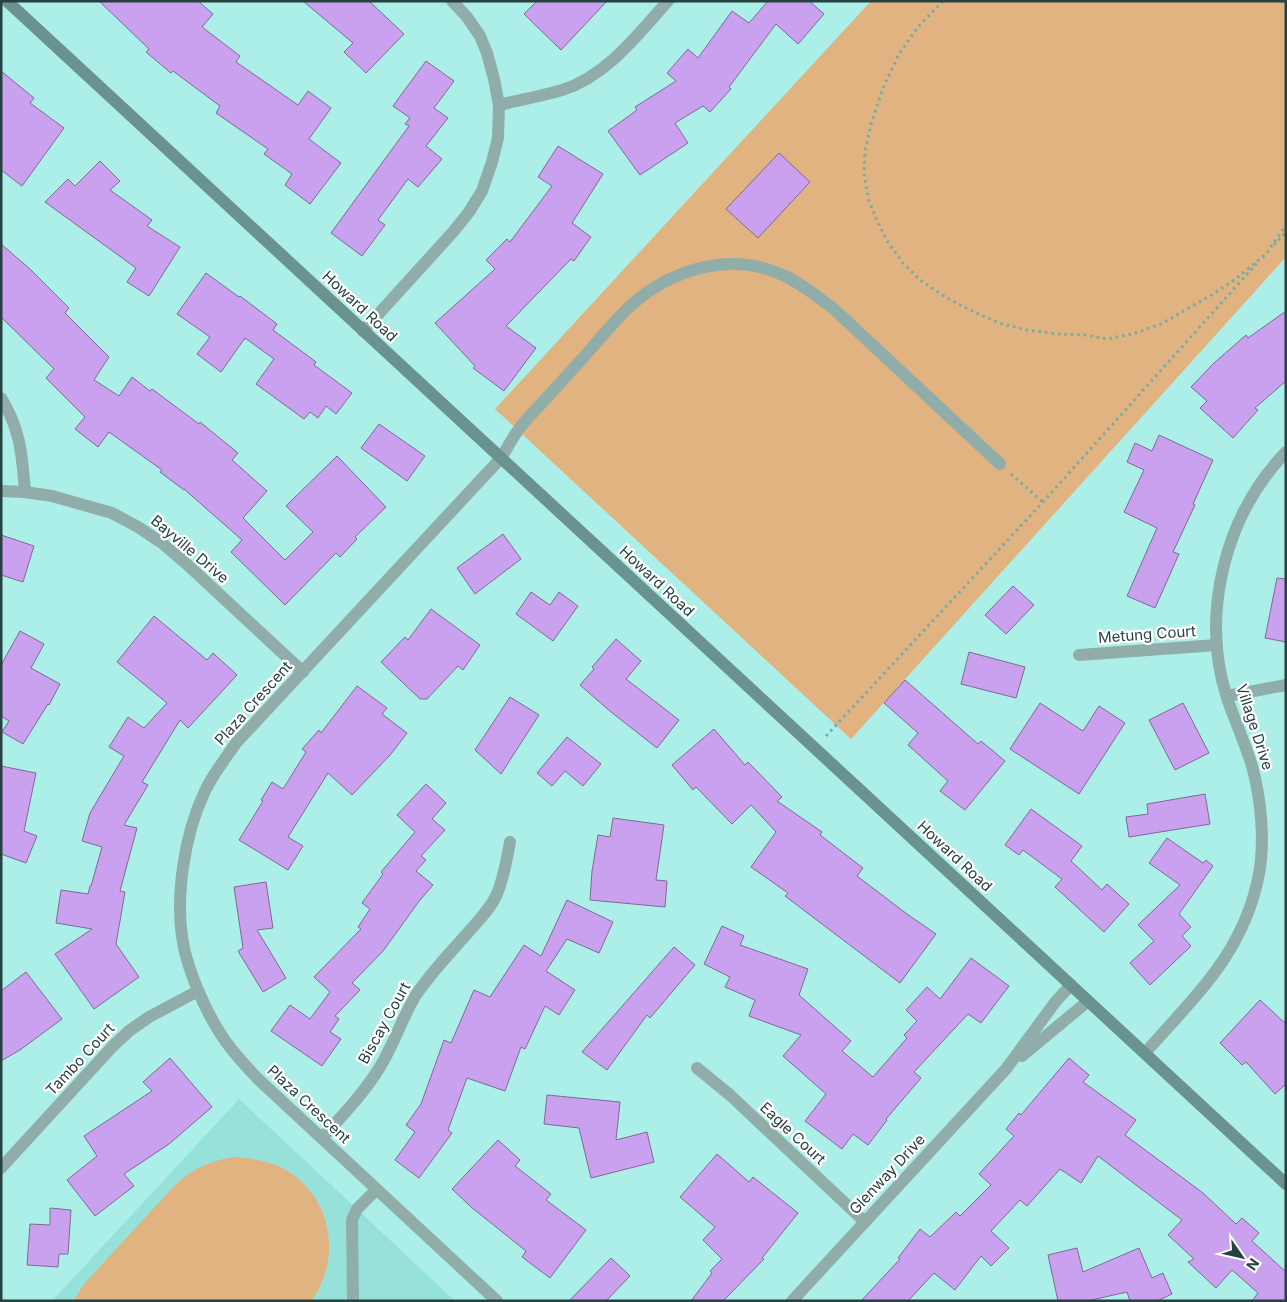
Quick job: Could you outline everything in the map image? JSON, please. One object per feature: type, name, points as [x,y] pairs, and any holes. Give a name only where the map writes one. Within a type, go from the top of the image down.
[{"type":"main road","name":"Howard Road","points":[[7,1],[1286,1184]]},
{"type":"street","points":[[363,331],[469,212],[482,191],[492,162],[498,138],[499,105],[488,53],[480,36],[467,17],[452,1]]},
{"type":"street","points":[[499,105],[563,89],[587,78],[617,55],[668,1]]},
{"type":"street","name":"Plaza Crescent","points":[[497,1301],[258,1079],[237,1057],[217,1029],[198,992],[184,948],[181,916],[185,853],[194,816],[220,765],[236,744],[501,458],[516,432],[628,308],[670,278],[696,268],[743,264],[763,268],[809,289],[838,313],[1000,464]]},
{"type":"street","points":[[1,398],[16,428],[21,452],[25,492]]},
{"type":"street","name":"Village Drive","points":[[1145,1053],[1220,966],[1245,921],[1259,874],[1262,847],[1258,792],[1251,764],[1227,696],[1217,645],[1217,611],[1221,576],[1229,546],[1242,515],[1259,486],[1286,452]]},
{"type":"street","name":"Bayville Drive","points":[[1,491],[52,496],[79,503],[112,514],[138,527],[162,543],[190,567],[304,672]]},
{"type":"street","name":"Metung Court","points":[[1079,655],[1217,645]]},
{"type":"street","points":[[1227,696],[1286,686]]},
{"type":"street","name":"Biscay Court","points":[[322,1138],[378,1070],[387,1056],[409,1008],[422,987],[436,968],[487,910],[496,895],[504,874],[510,842]]},
{"type":"street","name":"Glenway Drive","points":[[792,1301],[1006,1069],[1056,1001],[1071,985]]},
{"type":"street","name":"Tambo Court","points":[[1,1168],[106,1053],[129,1031],[149,1017],[198,992]]},
{"type":"street","name":"Glenway Drive","points":[[1006,1069],[1088,1001]]},
{"type":"street","name":"Eagle Court","points":[[698,1068],[864,1222]]},
{"type":"street","points":[[352,1301],[352,1220],[357,1209],[376,1190]]},
{"type":"path","points":[[943,1],[918,28],[899,54],[883,88],[871,124],[865,151],[864,174],[869,201],[889,244],[903,263],[920,280],[947,298],[999,323],[1027,330],[1086,335],[1107,339],[1132,334],[1161,324],[1220,290],[1266,254],[1286,224]]},
{"type":"path","points":[[1281,1],[1286,6]]},
{"type":"path","points":[[814,748],[1043,502],[1286,232]]},
{"type":"path","points":[[1000,464],[1043,502]]},
{"type":"shaded area","points":[[871,1],[1286,1],[1286,257],[851,739],[495,409]]},
{"type":"shaded area","points":[[239,1099],[357,1209],[455,1301],[52,1301]]},
{"type":"shaded area","points":[[234,1157],[261,1160],[286,1170],[301,1181],[313,1196],[322,1212],[329,1248],[327,1266],[321,1284],[311,1301],[73,1301],[84,1284],[175,1185],[202,1166]]},
{"type":"building","points":[[99,1],[198,1],[213,14],[202,27],[240,56],[236,62],[298,105],[308,91],[331,108],[309,139],[341,163],[310,204],[285,185],[292,174],[264,154],[268,149],[216,113],[220,106],[173,71],[171,73],[146,52],[149,49]]},
{"type":"building","points":[[303,1],[369,1],[404,34],[366,73],[344,52],[353,43]]},
{"type":"building","points":[[537,1],[607,1],[561,50],[524,14]]},
{"type":"building","points":[[768,1],[809,1],[824,14],[798,44],[776,24],[729,87],[731,89],[710,112],[703,106],[675,123],[688,143],[640,175],[608,131],[637,110],[635,107],[676,81],[667,73],[688,49],[698,58],[732,11],[749,23]]},
{"type":"building","points":[[426,61],[454,81],[434,108],[448,118],[426,146],[442,159],[418,187],[408,179],[378,220],[385,225],[362,256],[331,233],[409,126],[405,124],[410,118],[393,106]]},
{"type":"building","points":[[1,71],[34,98],[30,103],[64,128],[22,186],[1,170]]},
{"type":"building","points":[[558,146],[603,174],[572,223],[591,237],[574,261],[571,259],[506,326],[536,348],[504,391],[473,368],[475,366],[435,323],[495,269],[486,260],[507,239],[510,242],[552,186],[538,177]]},
{"type":"building","points":[[779,153],[810,182],[758,238],[726,209]]},
{"type":"building","points":[[100,161],[120,181],[110,190],[152,220],[147,226],[180,247],[149,296],[127,282],[136,268],[45,202],[68,179],[75,186]]},
{"type":"building","points":[[1,244],[30,269],[69,308],[65,313],[109,357],[94,380],[119,396],[132,377],[150,391],[152,389],[199,424],[200,422],[238,453],[232,460],[267,491],[243,518],[285,560],[313,532],[286,506],[337,456],[386,507],[355,537],[357,539],[340,557],[336,553],[285,605],[231,552],[242,540],[184,489],[160,472],[162,470],[109,432],[98,447],[75,429],[85,417],[46,378],[54,369],[1,317]]},
{"type":"building","points":[[206,273],[277,324],[273,330],[316,362],[314,365],[352,393],[336,414],[326,406],[318,418],[310,412],[304,419],[256,384],[274,359],[245,338],[221,372],[197,354],[210,337],[177,314]]},
{"type":"building","points":[[1286,311],[1286,381],[1255,408],[1258,410],[1233,438],[1200,408],[1207,401],[1191,387],[1214,363],[1246,335],[1248,338]]},
{"type":"building","points":[[379,424],[425,456],[407,481],[361,448]]},
{"type":"building","points":[[1159,435],[1213,460],[1173,552],[1179,554],[1155,608],[1127,596],[1157,528],[1124,512],[1144,470],[1127,462],[1135,443],[1152,451]]},
{"type":"building","points":[[503,534],[521,559],[475,594],[457,568]]},
{"type":"building","points":[[1,535],[34,546],[23,582],[1,575]]},
{"type":"building","points":[[1277,578],[1286,579],[1286,642],[1265,638]]},
{"type":"building","points":[[1013,586],[1034,605],[1006,634],[985,615]]},
{"type":"building","points":[[531,592],[550,605],[559,592],[578,606],[553,641],[516,614]]},
{"type":"building","points":[[431,609],[480,645],[463,670],[458,666],[427,699],[420,699],[381,662],[405,637],[408,640]]},
{"type":"building","points":[[154,616],[207,660],[213,653],[237,675],[188,728],[180,720],[142,782],[148,785],[124,825],[137,828],[120,891],[125,892],[116,944],[139,977],[94,1009],[55,954],[92,929],[56,923],[61,890],[88,894],[91,886],[102,847],[82,841],[90,813],[124,756],[109,747],[128,717],[144,728],[167,703],[117,662]]},
{"type":"building","points":[[20,631],[44,644],[31,668],[60,684],[49,705],[23,744],[2,732],[9,721],[1,716],[1,665]]},
{"type":"building","points":[[616,639],[641,661],[626,679],[679,720],[657,748],[580,685],[594,669],[592,667]]},
{"type":"building","points":[[969,652],[1025,667],[1016,698],[961,684]]},
{"type":"building","points":[[905,680],[978,744],[981,741],[1005,761],[965,810],[940,791],[948,781],[908,745],[918,733],[884,703]]},
{"type":"building","points":[[357,686],[387,708],[382,714],[407,733],[391,754],[352,795],[328,773],[288,837],[303,846],[288,870],[239,840],[263,801],[261,800],[272,782],[283,789],[306,752],[302,749],[319,730],[321,733]]},
{"type":"building","points":[[510,697],[539,715],[501,774],[475,750]]},
{"type":"building","points":[[1040,703],[1083,731],[1099,706],[1125,723],[1079,794],[1010,749]]},
{"type":"building","points":[[1183,703],[1209,753],[1175,770],[1149,720]]},
{"type":"building","points":[[714,729],[745,765],[748,762],[782,797],[777,801],[822,832],[820,835],[863,868],[857,876],[936,934],[900,983],[785,896],[788,893],[751,867],[776,832],[751,805],[732,824],[696,787],[693,790],[672,765]]},
{"type":"building","points":[[567,737],[601,764],[583,786],[565,771],[552,786],[537,773]]},
{"type":"building","points":[[1,766],[36,773],[24,831],[37,836],[26,863],[1,854]]},
{"type":"building","points":[[426,784],[446,803],[432,819],[445,830],[421,856],[426,860],[416,871],[433,885],[383,951],[352,983],[360,990],[335,1016],[339,1019],[330,1032],[341,1039],[322,1066],[271,1031],[290,1005],[310,1019],[330,992],[314,977],[361,929],[358,927],[370,909],[362,903],[383,874],[381,872],[415,832],[397,815]]},
{"type":"building","points":[[1205,794],[1210,824],[1129,837],[1126,817],[1148,814],[1147,804]]},
{"type":"building","points":[[1031,809],[1082,846],[1071,861],[1102,890],[1107,884],[1129,904],[1104,932],[1055,887],[1062,879],[1023,850],[1019,855],[1005,845]]},
{"type":"building","points":[[613,818],[664,825],[656,880],[667,881],[665,907],[590,900],[592,871],[598,835],[610,837]]},
{"type":"building","points":[[1167,838],[1203,863],[1206,860],[1213,866],[1179,914],[1191,927],[1182,936],[1191,946],[1150,985],[1130,963],[1154,941],[1138,925],[1180,885],[1149,863]]},
{"type":"building","points":[[266,882],[273,928],[257,930],[286,978],[263,992],[238,951],[243,948],[234,887]]},
{"type":"building","points":[[567,900],[613,922],[599,953],[567,939],[546,971],[575,990],[559,1015],[545,1006],[525,1049],[521,1047],[505,1091],[467,1078],[448,1130],[452,1133],[419,1178],[395,1160],[415,1132],[406,1125],[421,1104],[444,1040],[451,1043],[474,990],[490,997],[524,945],[541,956]]},
{"type":"building","points":[[722,926],[744,936],[740,945],[808,969],[799,995],[851,1041],[842,1051],[873,1077],[907,1038],[904,1035],[917,1021],[906,1010],[927,987],[940,999],[971,958],[1009,986],[981,1023],[968,1014],[914,1072],[921,1078],[886,1119],[868,1145],[853,1134],[842,1149],[805,1121],[826,1094],[783,1056],[801,1035],[749,1016],[755,1000],[725,987],[730,977],[704,964]]},
{"type":"building","points":[[674,947],[695,965],[650,1018],[647,1015],[607,1070],[582,1052]]},
{"type":"building","points":[[26,972],[62,1019],[20,1050],[1,1061],[1,991]]},
{"type":"building","points":[[1260,1000],[1286,1024],[1286,1084],[1275,1094],[1246,1062],[1242,1065],[1220,1043]]},
{"type":"building","points":[[170,1058],[212,1107],[169,1144],[124,1174],[134,1186],[95,1216],[67,1180],[97,1156],[84,1136],[152,1091],[143,1082]]},
{"type":"building","points":[[1069,1058],[1089,1075],[1083,1082],[1136,1120],[1125,1135],[1203,1193],[1236,1224],[1242,1218],[1259,1233],[1252,1241],[1286,1272],[1286,1301],[1252,1301],[1258,1293],[1232,1270],[1216,1288],[1188,1262],[1194,1259],[1168,1235],[1182,1220],[1098,1156],[1081,1183],[1060,1169],[1027,1206],[1020,1200],[991,1231],[1009,1248],[991,1266],[981,1256],[955,1290],[934,1273],[908,1301],[861,1301],[900,1259],[898,1258],[920,1229],[930,1237],[956,1212],[960,1216],[991,1185],[979,1174],[1014,1136],[1006,1129],[1019,1113],[1021,1115]]},
{"type":"building","points":[[547,1095],[620,1102],[616,1140],[647,1132],[654,1162],[591,1178],[579,1128],[544,1124]]},
{"type":"building","points":[[498,1140],[520,1160],[515,1166],[551,1194],[546,1200],[586,1230],[550,1278],[522,1257],[526,1251],[471,1207],[452,1189]]},
{"type":"building","points":[[717,1154],[749,1182],[753,1177],[798,1213],[762,1258],[764,1259],[723,1301],[691,1301],[712,1273],[710,1271],[722,1259],[703,1240],[715,1227],[680,1197]]},
{"type":"building","points":[[50,1208],[71,1210],[68,1254],[59,1254],[58,1267],[27,1265],[30,1224],[50,1225]]},
{"type":"building","points":[[1077,1248],[1083,1272],[1139,1248],[1152,1278],[1163,1273],[1172,1294],[1157,1301],[1130,1301],[1127,1292],[1087,1301],[1058,1301],[1048,1255]]},
{"type":"building","points":[[611,1258],[630,1276],[606,1301],[569,1301]]}]
